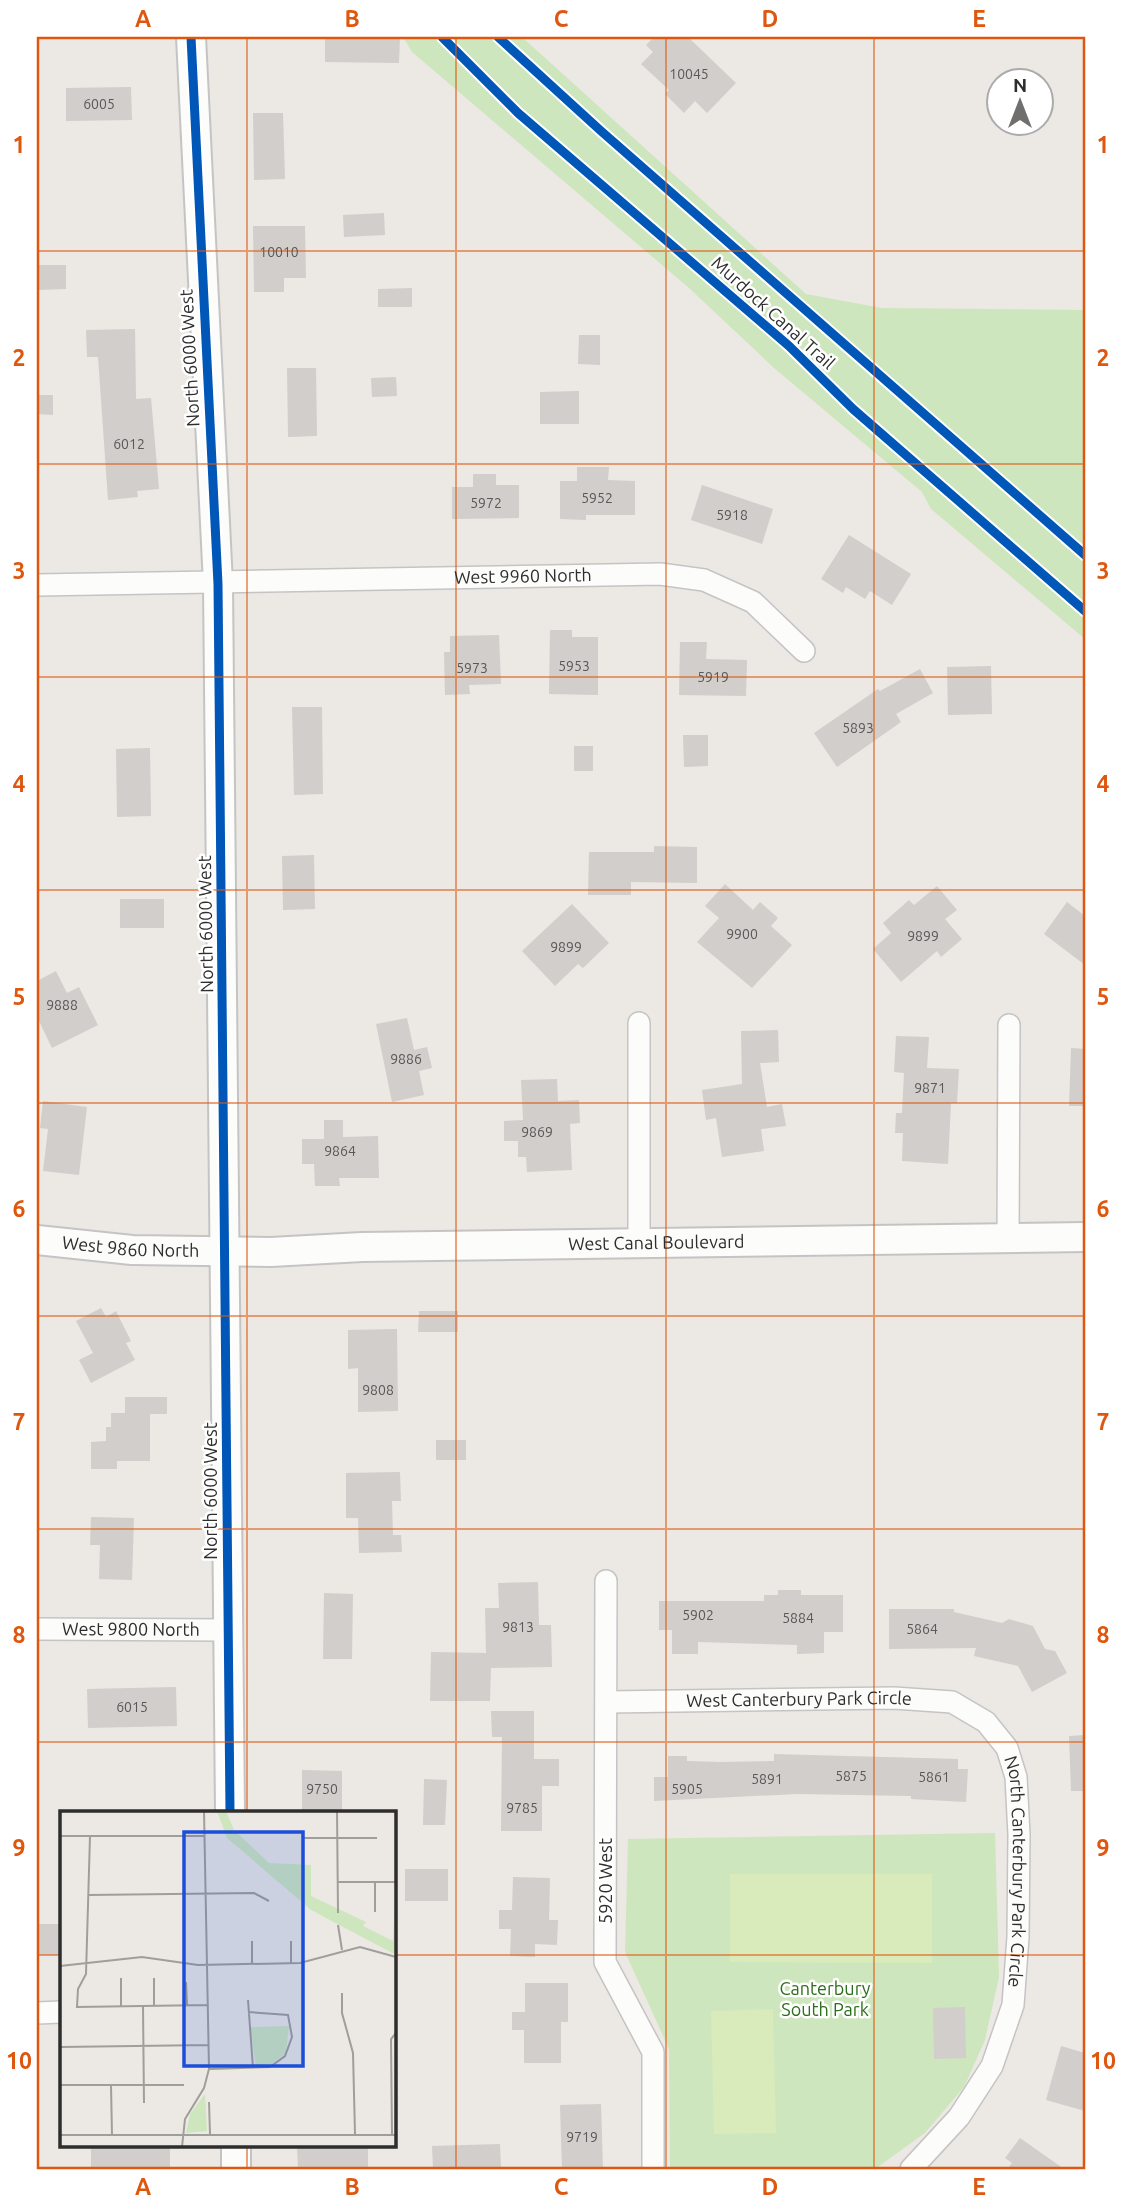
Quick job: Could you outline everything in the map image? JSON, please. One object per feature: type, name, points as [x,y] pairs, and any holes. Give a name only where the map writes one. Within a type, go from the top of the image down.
[{"type":"street","name":"North 6000 West","points":[[191,37],[218,584],[230,1811]]},
{"type":"street","name":"West 9960 North","points":[[37,585],[218,584],[264,579],[660,574],[704,580],[752,602],[804,651]]},
{"type":"street","points":[[639,1023],[639,1242]]},
{"type":"street","points":[[1008,1240],[1009,1026]]},
{"type":"street","name":"West Canal Boulevard","points":[[226,1250],[1085,1237]]},
{"type":"street","name":"West 9860 North","points":[[37,1240],[132,1250],[226,1250]]},
{"type":"street","name":"5920 West","points":[[606,1581],[606,1962],[653,2052],[653,2169]]},
{"type":"street","name":"West 9800 North","points":[[37,1629],[228,1630]]},
{"type":"street","name":"West Canterbury Park Circle","points":[[608,1702],[894,1698],[952,1702],[986,1722]]},
{"type":"street","name":"North Canterbury Park Circle","points":[[913,2168],[959,2117],[992,2066],[1013,2004],[1018,1937],[1016,1776],[1007,1748],[986,1722]]},
{"type":"street","points":[[37,2013],[60,2012]]},
{"type":"street","points":[[236,2146],[236,2169]]},
{"type":"green space","points":[[403,37],[522,37],[806,294],[882,308],[1085,310],[1085,639],[931,509],[922,492],[774,368],[689,288],[412,52]]},
{"type":"green space","name":"Canterbury South Park","points":[[995,1833],[999,1977],[985,2040],[964,2087],[925,2133],[875,2169],[670,2169],[669,2049],[625,1952],[628,1839]]},
{"type":"green space","points":[[730,1874],[932,1874],[932,1963],[730,1962]]},
{"type":"green space","points":[[773,2009],[776,2133],[714,2134],[711,2011]]},
{"type":"building","points":[[325,37],[400,37],[399,63],[325,62]]},
{"type":"building","points":[[654,37],[688,37],[736,83],[707,113],[695,101],[684,113],[665,94],[669,90],[641,64],[653,52],[646,45]]},
{"type":"building","points":[[131,87],[132,120],[66,121],[66,88]]},
{"type":"building","points":[[253,113],[283,113],[285,179],[254,180]]},
{"type":"building","points":[[384,213],[385,235],[344,237],[343,215]]},
{"type":"building","points":[[253,226],[305,226],[306,278],[284,278],[284,292],[254,292]]},
{"type":"building","points":[[37,265],[66,265],[66,289],[37,290]]},
{"type":"building","points":[[412,288],[412,307],[378,307],[378,289]]},
{"type":"building","points":[[135,329],[136,399],[151,398],[159,489],[137,491],[138,497],[108,500],[98,357],[87,357],[86,330]]},
{"type":"building","points":[[579,335],[600,335],[600,365],[578,364]]},
{"type":"building","points":[[287,368],[316,368],[317,436],[288,437]]},
{"type":"building","points":[[396,377],[397,396],[372,397],[371,378]]},
{"type":"building","points":[[579,391],[579,424],[540,424],[540,392]]},
{"type":"building","points":[[37,395],[53,395],[53,415],[37,414]]},
{"type":"building","points":[[577,467],[609,467],[608,480],[635,481],[635,515],[586,515],[586,520],[560,519],[560,481],[577,481]]},
{"type":"building","points":[[473,474],[496,474],[496,485],[519,485],[519,518],[452,519],[452,487],[473,487]]},
{"type":"building","points":[[702,485],[773,509],[762,544],[691,520]]},
{"type":"building","points":[[849,535],[911,574],[892,605],[870,591],[865,599],[846,587],[843,593],[821,579]]},
{"type":"building","points":[[550,630],[572,630],[572,637],[598,637],[598,695],[549,694]]},
{"type":"building","points":[[499,635],[501,684],[469,685],[470,694],[445,695],[444,652],[450,652],[450,636]]},
{"type":"building","points":[[680,642],[707,642],[706,659],[747,660],[746,696],[679,695]]},
{"type":"building","points":[[991,666],[992,714],[948,715],[947,667]]},
{"type":"building","points":[[920,669],[933,693],[896,714],[901,722],[837,767],[814,733],[878,689],[880,691]]},
{"type":"building","points":[[292,707],[322,707],[323,794],[294,795]]},
{"type":"building","points":[[683,735],[708,735],[708,766],[684,767]]},
{"type":"building","points":[[574,746],[593,746],[593,771],[574,771]]},
{"type":"building","points":[[150,748],[151,816],[117,817],[116,749]]},
{"type":"building","points":[[654,846],[697,847],[697,883],[631,882],[631,895],[588,895],[589,852],[654,852]]},
{"type":"building","points":[[314,855],[315,909],[283,910],[282,856]]},
{"type":"building","points":[[725,884],[753,910],[760,902],[778,918],[771,926],[792,945],[752,988],[697,942],[719,918],[705,906]]},
{"type":"building","points":[[937,886],[957,910],[945,919],[962,939],[941,957],[937,951],[901,982],[873,949],[891,933],[883,923],[909,900],[914,905]]},
{"type":"building","points":[[120,899],[164,899],[164,928],[120,928]]},
{"type":"building","points":[[1067,902],[1085,916],[1085,965],[1044,934]]},
{"type":"building","points":[[572,904],[609,943],[583,968],[578,964],[555,986],[522,951]]},
{"type":"building","points":[[56,971],[67,993],[79,987],[98,1025],[52,1048],[37,1017],[37,981]]},
{"type":"building","points":[[407,1018],[414,1050],[427,1047],[432,1068],[419,1071],[424,1095],[392,1102],[376,1024]]},
{"type":"building","points":[[778,1030],[779,1062],[760,1063],[767,1107],[782,1104],[786,1126],[761,1129],[764,1151],[722,1157],[716,1118],[706,1120],[702,1090],[742,1084],[741,1031]]},
{"type":"building","points":[[896,1036],[929,1037],[927,1068],[959,1069],[957,1103],[951,1103],[948,1164],[902,1161],[903,1133],[895,1133],[896,1113],[902,1113],[904,1073],[894,1072]]},
{"type":"building","points":[[1071,1048],[1085,1049],[1085,1106],[1069,1106]]},
{"type":"building","points":[[557,1079],[558,1101],[579,1100],[580,1123],[570,1124],[572,1170],[527,1172],[526,1157],[518,1157],[518,1141],[504,1141],[504,1121],[523,1120],[521,1080]]},
{"type":"building","points":[[43,1101],[87,1107],[79,1175],[43,1171],[48,1129],[40,1128]]},
{"type":"building","points":[[324,1120],[343,1120],[343,1137],[378,1136],[379,1178],[339,1178],[340,1186],[315,1186],[314,1164],[302,1164],[302,1139],[324,1139]]},
{"type":"building","points":[[101,1308],[106,1317],[116,1311],[131,1341],[126,1343],[135,1360],[91,1383],[79,1360],[93,1353],[76,1321]]},
{"type":"building","points":[[419,1311],[458,1311],[458,1332],[418,1332]]},
{"type":"building","points":[[397,1329],[398,1411],[358,1412],[358,1368],[348,1369],[348,1330]]},
{"type":"building","points":[[125,1397],[167,1397],[167,1414],[150,1414],[150,1461],[117,1461],[117,1469],[91,1469],[91,1442],[106,1441],[106,1427],[111,1427],[111,1413],[125,1413]]},
{"type":"building","points":[[436,1440],[466,1440],[466,1460],[436,1460]]},
{"type":"building","points":[[400,1472],[401,1501],[392,1501],[393,1535],[401,1535],[402,1552],[359,1553],[358,1518],[346,1518],[346,1473]]},
{"type":"building","points":[[91,1517],[134,1518],[132,1580],[99,1579],[100,1545],[90,1545]]},
{"type":"building","points":[[538,1582],[539,1625],[551,1625],[552,1667],[491,1668],[490,1701],[430,1701],[431,1652],[486,1653],[485,1608],[499,1608],[498,1583]]},
{"type":"building","points":[[778,1590],[801,1590],[801,1595],[843,1595],[843,1632],[824,1632],[824,1653],[797,1654],[797,1645],[698,1642],[698,1654],[672,1654],[672,1630],[659,1630],[659,1601],[764,1601],[764,1595],[778,1595]]},
{"type":"building","points":[[324,1593],[353,1594],[352,1659],[323,1659]]},
{"type":"building","points":[[889,1609],[954,1609],[954,1612],[1002,1623],[1009,1619],[1033,1626],[1045,1649],[1055,1651],[1067,1673],[1032,1692],[1018,1666],[974,1656],[976,1648],[889,1649]]},
{"type":"building","points":[[176,1687],[177,1726],[88,1728],[87,1689]]},
{"type":"building","points":[[491,1711],[534,1711],[534,1759],[559,1759],[559,1786],[542,1786],[542,1831],[501,1831],[502,1737],[492,1737]]},
{"type":"building","points":[[1085,1735],[1085,1791],[1071,1791],[1069,1736]]},
{"type":"building","points":[[774,1754],[958,1759],[958,1769],[968,1769],[966,1802],[911,1799],[911,1796],[797,1794],[654,1801],[654,1777],[668,1777],[668,1756],[687,1756],[687,1761],[774,1761]]},
{"type":"building","points":[[302,1770],[342,1771],[342,1811],[302,1811]]},
{"type":"building","points":[[424,1779],[447,1780],[445,1825],[423,1825]]},
{"type":"building","points":[[405,1869],[448,1869],[448,1901],[405,1901]]},
{"type":"building","points":[[513,1877],[550,1878],[549,1920],[558,1920],[557,1945],[535,1944],[535,1957],[510,1956],[511,1929],[499,1929],[499,1910],[512,1910]]},
{"type":"building","points":[[37,1924],[60,1924],[60,1955],[37,1955]]},
{"type":"building","points":[[525,1983],[568,1983],[568,2022],[561,2022],[561,2063],[524,2063],[524,2030],[512,2030],[512,2012],[525,2012]]},
{"type":"building","points":[[965,2007],[966,2058],[934,2059],[933,2008]]},
{"type":"building","points":[[1061,2046],[1085,2053],[1085,2111],[1046,2100]]},
{"type":"building","points":[[601,2104],[603,2169],[562,2169],[560,2105]]},
{"type":"building","points":[[1020,2138],[1064,2169],[1007,2169],[1012,2163],[1005,2158]]},
{"type":"building","points":[[500,2144],[501,2169],[433,2169],[432,2146]]},
{"type":"building","points":[[91,2146],[170,2146],[170,2169],[91,2169]]},
{"type":"building","points":[[297,2146],[368,2146],[368,2169],[298,2169]]},
{"type":"cycle path","points":[[191,37],[218,584],[230,1811]]},
{"type":"cycle path","name":"Murdock Canal Trail","points":[[442,37],[518,113],[789,346],[853,409],[1085,611]]},
{"type":"cycle path","name":"Murdock Canal Trail","points":[[498,37],[601,131],[1085,555]]}]
